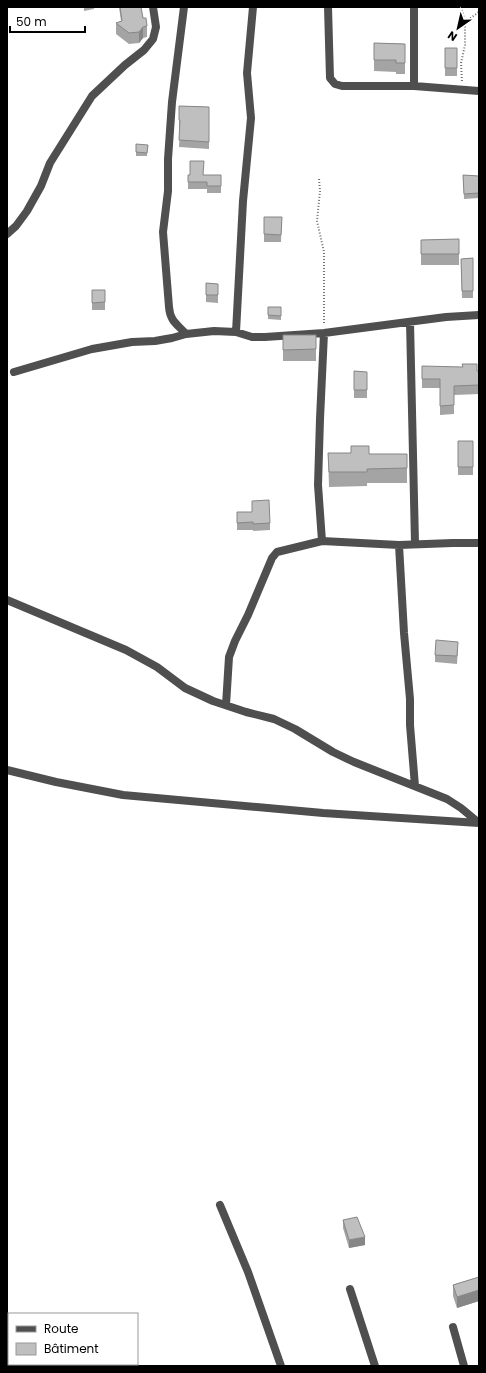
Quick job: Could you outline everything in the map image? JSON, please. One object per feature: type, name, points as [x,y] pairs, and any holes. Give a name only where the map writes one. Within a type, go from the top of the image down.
[{"type":"street","points":[[7,234],[16,226],[27,211],[41,186],[50,163],[92,96],[125,65],[144,50],[153,39],[156,27],[153,7]]},
{"type":"street","points":[[184,7],[172,102],[168,159],[168,191],[163,232],[170,315],[173,321],[186,334]]},
{"type":"street","points":[[236,332],[242,208],[251,118],[247,73],[253,7]]},
{"type":"street","points":[[328,7],[330,78],[334,84],[342,86],[414,86],[479,91]]},
{"type":"street","points":[[414,7],[414,86]]},
{"type":"street","points":[[14,372],[92,349],[132,342],[155,341],[186,334],[214,331],[236,332],[252,336],[265,337],[324,333],[446,317],[479,315]]},
{"type":"street","points":[[410,322],[415,543]]},
{"type":"street","points":[[322,541],[318,485],[324,333]]},
{"type":"street","points":[[226,705],[229,657],[272,558],[277,552],[322,541],[399,545],[415,543],[479,544]]},
{"type":"street","points":[[399,545],[415,786]]},
{"type":"street","points":[[7,600],[126,650],[157,667],[185,688],[213,701],[246,712],[274,718],[332,752],[447,799],[462,808],[479,823]]},
{"type":"street","points":[[7,770],[56,782],[123,795],[323,813],[479,823]]},
{"type":"street","points":[[220,1205],[248,1272],[281,1366]]},
{"type":"street","points":[[350,1289],[375,1366]]},
{"type":"street","points":[[453,1327],[464,1366]]},
{"type":"path","points":[[460,90],[462,82],[460,75],[461,63],[465,45],[465,22],[461,7]]},
{"type":"path","points":[[465,22],[479,12]]},
{"type":"path","points":[[319,179],[320,191],[318,222],[324,252],[324,333]]},
{"type":"building","points":[[120,7],[141,7],[143,18],[146,18],[147,26],[143,27],[139,32],[129,33],[116,23],[122,21]]},
{"type":"building","points":[[374,43],[405,44],[405,63],[396,63],[396,60],[374,60]]},
{"type":"building","points":[[445,48],[457,48],[457,68],[445,68]]},
{"type":"building","points":[[179,106],[209,107],[209,142],[179,140]]},
{"type":"building","points":[[136,144],[148,145],[147,153],[136,152]]},
{"type":"building","points":[[190,161],[204,161],[203,175],[221,175],[221,186],[207,186],[207,182],[188,182],[188,175],[190,175]]},
{"type":"building","points":[[463,175],[479,176],[479,193],[464,194]]},
{"type":"building","points":[[264,217],[282,217],[281,235],[264,234]]},
{"type":"building","points":[[459,239],[459,254],[421,254],[421,240]]},
{"type":"building","points":[[473,258],[473,291],[462,291],[461,259]]},
{"type":"building","points":[[206,283],[218,284],[218,295],[206,295]]},
{"type":"building","points":[[92,290],[105,290],[105,302],[92,303]]},
{"type":"building","points":[[268,307],[281,307],[281,316],[268,315]]},
{"type":"building","points":[[283,335],[316,335],[316,349],[283,350]]},
{"type":"building","points":[[462,364],[477,364],[477,371],[479,371],[479,385],[454,386],[454,405],[440,406],[440,379],[422,379],[422,366],[463,367]]},
{"type":"building","points":[[354,371],[367,372],[367,390],[354,390]]},
{"type":"building","points":[[458,441],[473,441],[473,467],[458,467]]},
{"type":"building","points":[[351,446],[369,446],[369,454],[407,454],[407,468],[367,469],[367,472],[329,472],[328,453],[351,453]]},
{"type":"building","points":[[269,500],[270,523],[237,523],[237,512],[252,512],[252,501]]},
{"type":"building","points":[[436,640],[458,642],[457,656],[435,655]]},
{"type":"building","points":[[357,1217],[365,1237],[349,1240],[343,1220]]},
{"type":"building","points":[[479,1277],[479,1290],[457,1297],[453,1285]]}]
